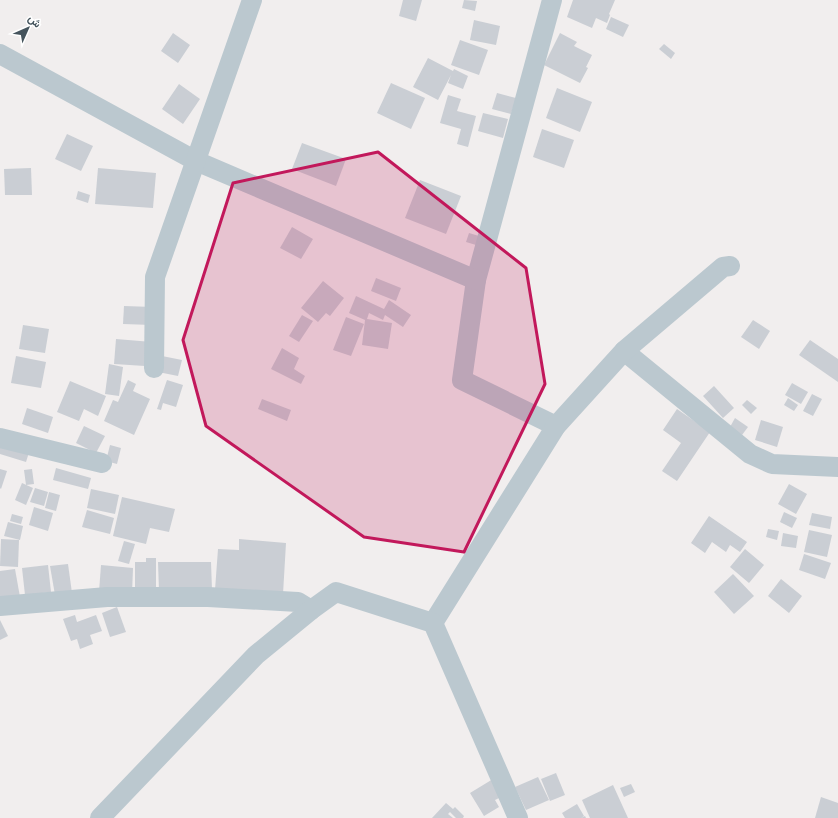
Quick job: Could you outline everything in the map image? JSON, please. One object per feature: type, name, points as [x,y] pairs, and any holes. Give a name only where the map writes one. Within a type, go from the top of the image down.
[{"type":"street","points":[[154,368],[155,276],[252,0]]},
{"type":"street","points":[[552,0],[476,280],[462,380],[556,426]]},
{"type":"street","points":[[0,54],[196,161],[476,280]]},
{"type":"street","points":[[433,623],[556,426],[624,351],[723,267],[730,266]]},
{"type":"street","points":[[624,351],[750,454],[772,464],[838,467]]},
{"type":"street","points":[[0,438],[102,463]]},
{"type":"street","points":[[100,818],[256,655],[311,610],[336,592],[433,623],[518,818]]},
{"type":"street","points":[[0,606],[107,597],[208,596],[298,602],[311,610]]},
{"type":"highlighted area","points":[[378,152],[526,268],[545,384],[464,552],[364,537],[206,426],[183,340],[233,183]]},
{"type":"building","points":[[403,0],[422,0],[416,21],[399,16]]},
{"type":"building","points":[[464,0],[477,1],[475,11],[462,8]]},
{"type":"building","points":[[573,0],[615,0],[607,23],[596,18],[592,28],[567,17]]},
{"type":"building","points":[[611,17],[629,25],[623,37],[606,29]]},
{"type":"building","points":[[474,20],[500,26],[496,45],[470,40]]},
{"type":"building","points":[[173,33],[190,45],[178,63],[161,51]]},
{"type":"building","points":[[560,33],[577,42],[574,46],[592,55],[586,67],[588,68],[580,83],[544,65]]},
{"type":"building","points":[[460,40],[488,50],[479,75],[451,65]]},
{"type":"building","points":[[664,44],[675,53],[671,59],[659,49]]},
{"type":"building","points":[[428,58],[453,71],[454,69],[468,76],[463,89],[448,83],[451,75],[438,100],[413,87]]},
{"type":"building","points":[[391,83],[425,98],[411,129],[377,113]]},
{"type":"building","points":[[179,84],[200,99],[183,124],[162,109]]},
{"type":"building","points":[[557,88],[592,102],[580,132],[546,118]]},
{"type":"building","points":[[497,93],[516,98],[511,114],[492,109]]},
{"type":"building","points":[[448,95],[461,99],[457,111],[476,116],[468,147],[457,144],[461,129],[440,123]]},
{"type":"building","points":[[483,113],[508,119],[503,138],[478,131]]},
{"type":"building","points":[[542,129],[574,140],[564,168],[533,157]]},
{"type":"building","points":[[67,134],[93,146],[81,171],[55,159]]},
{"type":"building","points":[[302,143],[346,159],[336,186],[292,169]]},
{"type":"building","points":[[31,168],[32,195],[5,195],[4,169]]},
{"type":"building","points":[[98,168],[156,173],[153,208],[95,204]]},
{"type":"building","points":[[420,180],[461,196],[446,234],[405,218]]},
{"type":"building","points":[[78,191],[90,195],[88,203],[76,199]]},
{"type":"building","points":[[292,227],[313,239],[301,259],[280,248]]},
{"type":"building","points":[[469,233],[479,236],[476,245],[466,242]]},
{"type":"building","points":[[376,278],[401,288],[396,301],[371,291]]},
{"type":"building","points":[[323,281],[344,298],[330,316],[326,313],[318,322],[301,308]]},
{"type":"building","points":[[356,296],[384,309],[389,300],[411,315],[403,327],[385,315],[383,320],[369,313],[367,319],[392,323],[388,349],[362,345],[365,320],[349,313]]},
{"type":"building","points":[[124,306],[153,307],[152,325],[123,324]]},
{"type":"building","points":[[302,315],[313,321],[299,342],[289,336]]},
{"type":"building","points":[[346,317],[364,324],[351,356],[333,350]]},
{"type":"building","points":[[753,320],[770,331],[759,349],[741,337]]},
{"type":"building","points":[[23,325],[49,329],[45,353],[19,349]]},
{"type":"building","points":[[116,339],[152,342],[145,366],[114,364]]},
{"type":"building","points":[[810,340],[838,359],[838,382],[799,355]]},
{"type":"building","points":[[282,348],[299,358],[294,369],[305,376],[301,384],[271,369]]},
{"type":"building","points":[[16,356],[46,362],[41,388],[11,383]]},
{"type":"building","points":[[162,356],[182,360],[178,376],[158,372]]},
{"type":"building","points":[[109,364],[123,367],[119,396],[105,394]]},
{"type":"building","points":[[128,380],[136,384],[133,391],[150,399],[134,435],[104,421],[113,400],[118,402]]},
{"type":"building","points":[[167,380],[183,385],[176,407],[163,403],[161,410],[157,409]]},
{"type":"building","points":[[70,381],[106,396],[98,416],[84,409],[79,421],[57,412]]},
{"type":"building","points":[[792,383],[808,392],[801,404],[785,395]]},
{"type":"building","points":[[714,386],[734,408],[723,418],[703,396]]},
{"type":"building","points":[[812,394],[822,399],[813,416],[803,411]]},
{"type":"building","points":[[788,398],[798,405],[794,411],[784,405]]},
{"type":"building","points":[[262,399],[291,410],[287,421],[258,409]]},
{"type":"building","points":[[747,400],[757,408],[751,414],[742,405]]},
{"type":"building","points":[[27,408],[53,417],[48,433],[22,424]]},
{"type":"building","points":[[677,409],[710,432],[677,481],[662,471],[681,443],[663,430]]},
{"type":"building","points":[[735,418],[748,427],[742,435],[730,427]]},
{"type":"building","points":[[761,420],[783,427],[777,447],[755,440]]},
{"type":"building","points":[[84,426],[105,436],[96,453],[76,443]]},
{"type":"building","points":[[0,433],[32,443],[26,462],[0,454]]},
{"type":"building","points":[[110,445],[121,448],[117,464],[106,461]]},
{"type":"building","points":[[56,468],[91,478],[88,489],[53,480]]},
{"type":"building","points":[[0,469],[7,471],[1,489],[0,488]]},
{"type":"building","points":[[32,469],[34,484],[26,485],[24,470]]},
{"type":"building","points":[[22,483],[33,488],[26,505],[15,500]]},
{"type":"building","points":[[789,484],[807,494],[796,514],[778,504]]},
{"type":"building","points":[[35,488],[48,492],[44,506],[30,502]]},
{"type":"building","points":[[91,489],[119,495],[115,514],[87,508]]},
{"type":"building","points":[[49,492],[60,495],[56,511],[45,508]]},
{"type":"building","points":[[122,497],[175,509],[169,532],[150,528],[146,544],[113,536]]},
{"type":"building","points":[[34,507],[53,513],[48,531],[29,525]]},
{"type":"building","points":[[87,510],[114,518],[110,534],[82,527]]},
{"type":"building","points":[[784,512],[797,518],[792,528],[780,522]]},
{"type":"building","points":[[812,513],[832,517],[830,529],[809,525]]},
{"type":"building","points":[[12,514],[23,517],[21,524],[10,521]]},
{"type":"building","points":[[709,516],[747,542],[740,552],[730,545],[726,552],[712,542],[705,553],[691,543]]},
{"type":"building","points":[[8,522],[23,526],[20,540],[4,536]]},
{"type":"building","points":[[768,529],[779,531],[777,540],[766,537]]},
{"type":"building","points":[[809,530],[832,535],[827,557],[804,552]]},
{"type":"building","points":[[783,533],[798,536],[796,548],[781,546]]},
{"type":"building","points":[[1,539],[19,540],[18,567],[0,566]]},
{"type":"building","points":[[239,539],[286,543],[283,594],[215,590],[218,549],[239,550]]},
{"type":"building","points":[[124,541],[135,544],[129,564],[118,561]]},
{"type":"building","points":[[745,549],[764,565],[749,583],[730,567]]},
{"type":"building","points":[[804,554],[831,563],[825,579],[799,570]]},
{"type":"building","points":[[146,558],[156,558],[156,589],[135,589],[135,562],[146,562]]},
{"type":"building","points":[[158,562],[211,562],[212,590],[159,591]]},
{"type":"building","points":[[68,564],[72,593],[55,595],[50,566]]},
{"type":"building","points":[[48,565],[51,592],[25,595],[22,568]]},
{"type":"building","points":[[101,565],[133,568],[132,594],[99,592]]},
{"type":"building","points":[[15,569],[20,597],[0,600],[0,571]]},
{"type":"building","points":[[733,574],[754,596],[734,614],[714,592]]},
{"type":"building","points":[[781,579],[802,596],[789,613],[768,596]]},
{"type":"building","points":[[117,607],[126,632],[110,637],[102,613]]},
{"type":"building","points":[[75,615],[77,622],[96,615],[102,631],[90,635],[93,644],[80,649],[77,639],[71,641],[63,619]]},
{"type":"building","points":[[0,620],[8,636],[0,640]]},
{"type":"building","points":[[556,773],[565,795],[550,801],[541,779]]},
{"type":"building","points":[[538,777],[549,800],[526,810],[515,787]]},
{"type":"building","points":[[493,779],[503,796],[495,800],[499,807],[484,816],[470,793]]},
{"type":"building","points":[[631,784],[635,792],[624,797],[620,788]]},
{"type":"building","points":[[613,785],[628,818],[590,818],[582,800]]},
{"type":"building","points":[[821,797],[838,803],[838,818],[815,818]]},
{"type":"building","points":[[446,803],[453,809],[455,807],[464,816],[463,818],[456,818],[450,812],[448,814],[453,818],[432,818]]},
{"type":"building","points":[[577,804],[584,816],[581,818],[565,818],[562,813]]}]
